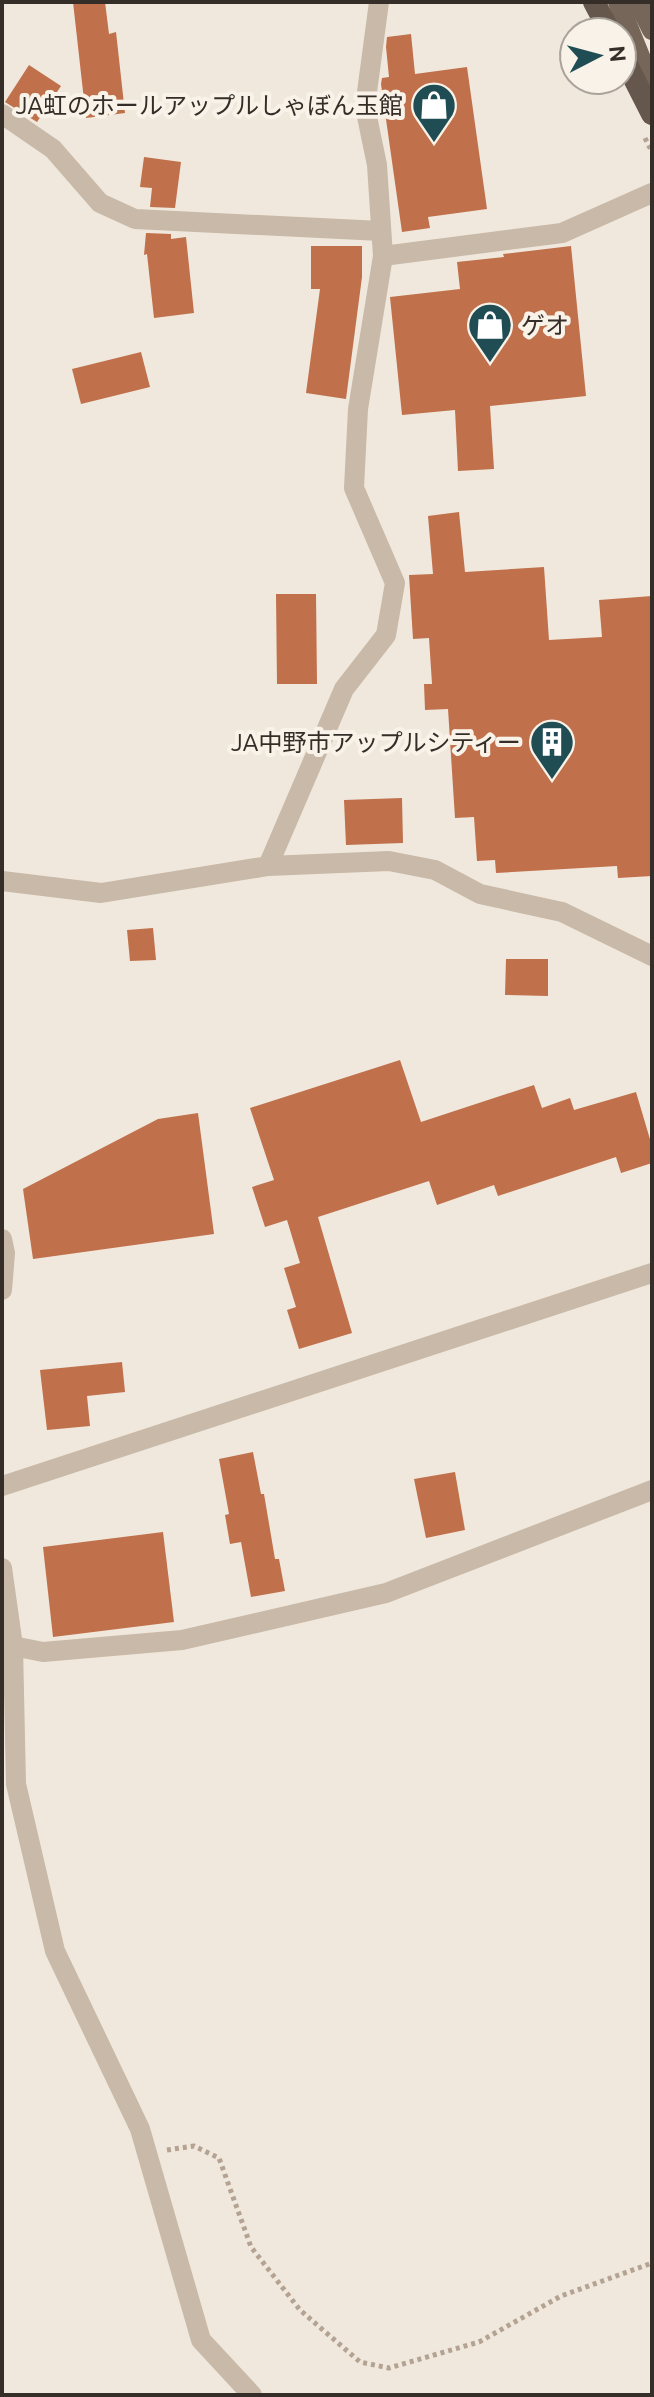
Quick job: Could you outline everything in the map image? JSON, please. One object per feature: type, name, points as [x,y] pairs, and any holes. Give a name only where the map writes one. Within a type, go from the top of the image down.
[{"type":"highway","points":[[638,86],[652,114]]},
{"type":"main road","points":[[618,2],[652,86]]},
{"type":"main road","points":[[638,2],[652,30]]},
{"type":"street","points":[[268,866],[344,689],[386,635],[395,583],[354,488],[358,409],[383,256],[377,165],[365,107],[379,2]]},
{"type":"street","points":[[2,114],[53,149],[100,203],[135,219],[381,231]]},
{"type":"street","points":[[383,256],[562,233],[652,193]]},
{"type":"street","points":[[2,881],[101,893],[268,866],[389,861],[435,870],[480,894],[562,912],[652,956]]},
{"type":"street","points":[[2,1239],[5,1253],[2,1290]]},
{"type":"street","points":[[2,1486],[652,1273]]},
{"type":"street","points":[[8,1646],[43,1652],[182,1640],[386,1593],[652,1490]]},
{"type":"street","points":[[2,1568],[16,1784],[55,1951],[140,2129],[201,2340],[252,2395]]},
{"type":"path","points":[[146,2153],[194,2146],[219,2158],[251,2247],[300,2310],[360,2362],[389,2368],[479,2342],[561,2296],[652,2263]]},
{"type":"building","points":[[73,2],[105,2],[109,34],[116,32],[125,113],[86,118]]},
{"type":"building","name":"JA虹のホールアップルしゃぼん玉館","points":[[411,34],[415,74],[467,67],[487,209],[428,217],[430,228],[402,232],[381,84],[382,78],[389,77],[387,37]]},
{"type":"building","points":[[29,65],[61,86],[37,122],[5,102]]},
{"type":"building","points":[[144,157],[181,162],[175,208],[150,207],[152,188],[140,187]]},
{"type":"building","points":[[146,233],[171,234],[171,239],[186,237],[194,313],[154,318],[147,254],[144,255]]},
{"type":"building","points":[[311,246],[362,246],[362,277],[346,399],[306,393],[320,289],[311,289]]},
{"type":"building","points":[[571,246],[586,396],[490,406],[494,469],[458,471],[455,410],[402,415],[390,297],[460,289],[457,262]]},
{"type":"building","points":[[141,352],[150,387],[81,404],[72,369]]},
{"type":"building","name":"JA中野市アップルシティー","points":[[459,512],[465,572],[544,567],[549,640],[602,637],[599,600],[652,596],[652,876],[618,878],[617,866],[496,873],[495,860],[477,861],[474,817],[455,818],[448,709],[425,710],[424,684],[432,684],[429,638],[413,639],[409,575],[433,574],[428,516]]},
{"type":"building","points":[[276,594],[316,594],[317,684],[277,684]]},
{"type":"building","points":[[402,798],[403,843],[346,845],[344,800]]},
{"type":"building","points":[[153,928],[156,960],[130,961],[127,930]]},
{"type":"building","points":[[506,959],[548,959],[548,996],[505,995]]},
{"type":"building","points":[[400,1060],[421,1122],[534,1085],[542,1108],[570,1098],[574,1110],[636,1092],[652,1146],[652,1163],[621,1173],[616,1157],[498,1196],[494,1185],[437,1205],[429,1181],[318,1217],[352,1333],[299,1349],[287,1310],[296,1307],[284,1268],[300,1263],[287,1220],[265,1227],[252,1187],[274,1180],[250,1108]]},
{"type":"building","points":[[198,1113],[214,1234],[33,1259],[23,1189],[158,1119]]},
{"type":"building","points":[[122,1362],[125,1392],[87,1396],[90,1426],[47,1430],[40,1370]]},
{"type":"building","points":[[253,1452],[275,1559],[279,1559],[285,1591],[251,1597],[241,1542],[230,1544],[225,1515],[229,1514],[219,1459]]},
{"type":"building","points":[[455,1472],[465,1530],[426,1538],[414,1479]]},
{"type":"building","points":[[163,1532],[174,1622],[53,1637],[43,1547]]},
{"type":"place","name":"JA虹のホールアップルしゃぼん玉館","points":[[434,144]]},
{"type":"place","name":"ゲオ","points":[[490,364]]},
{"type":"place","name":"JA中野市アップルシティー","points":[[552,781]]}]
